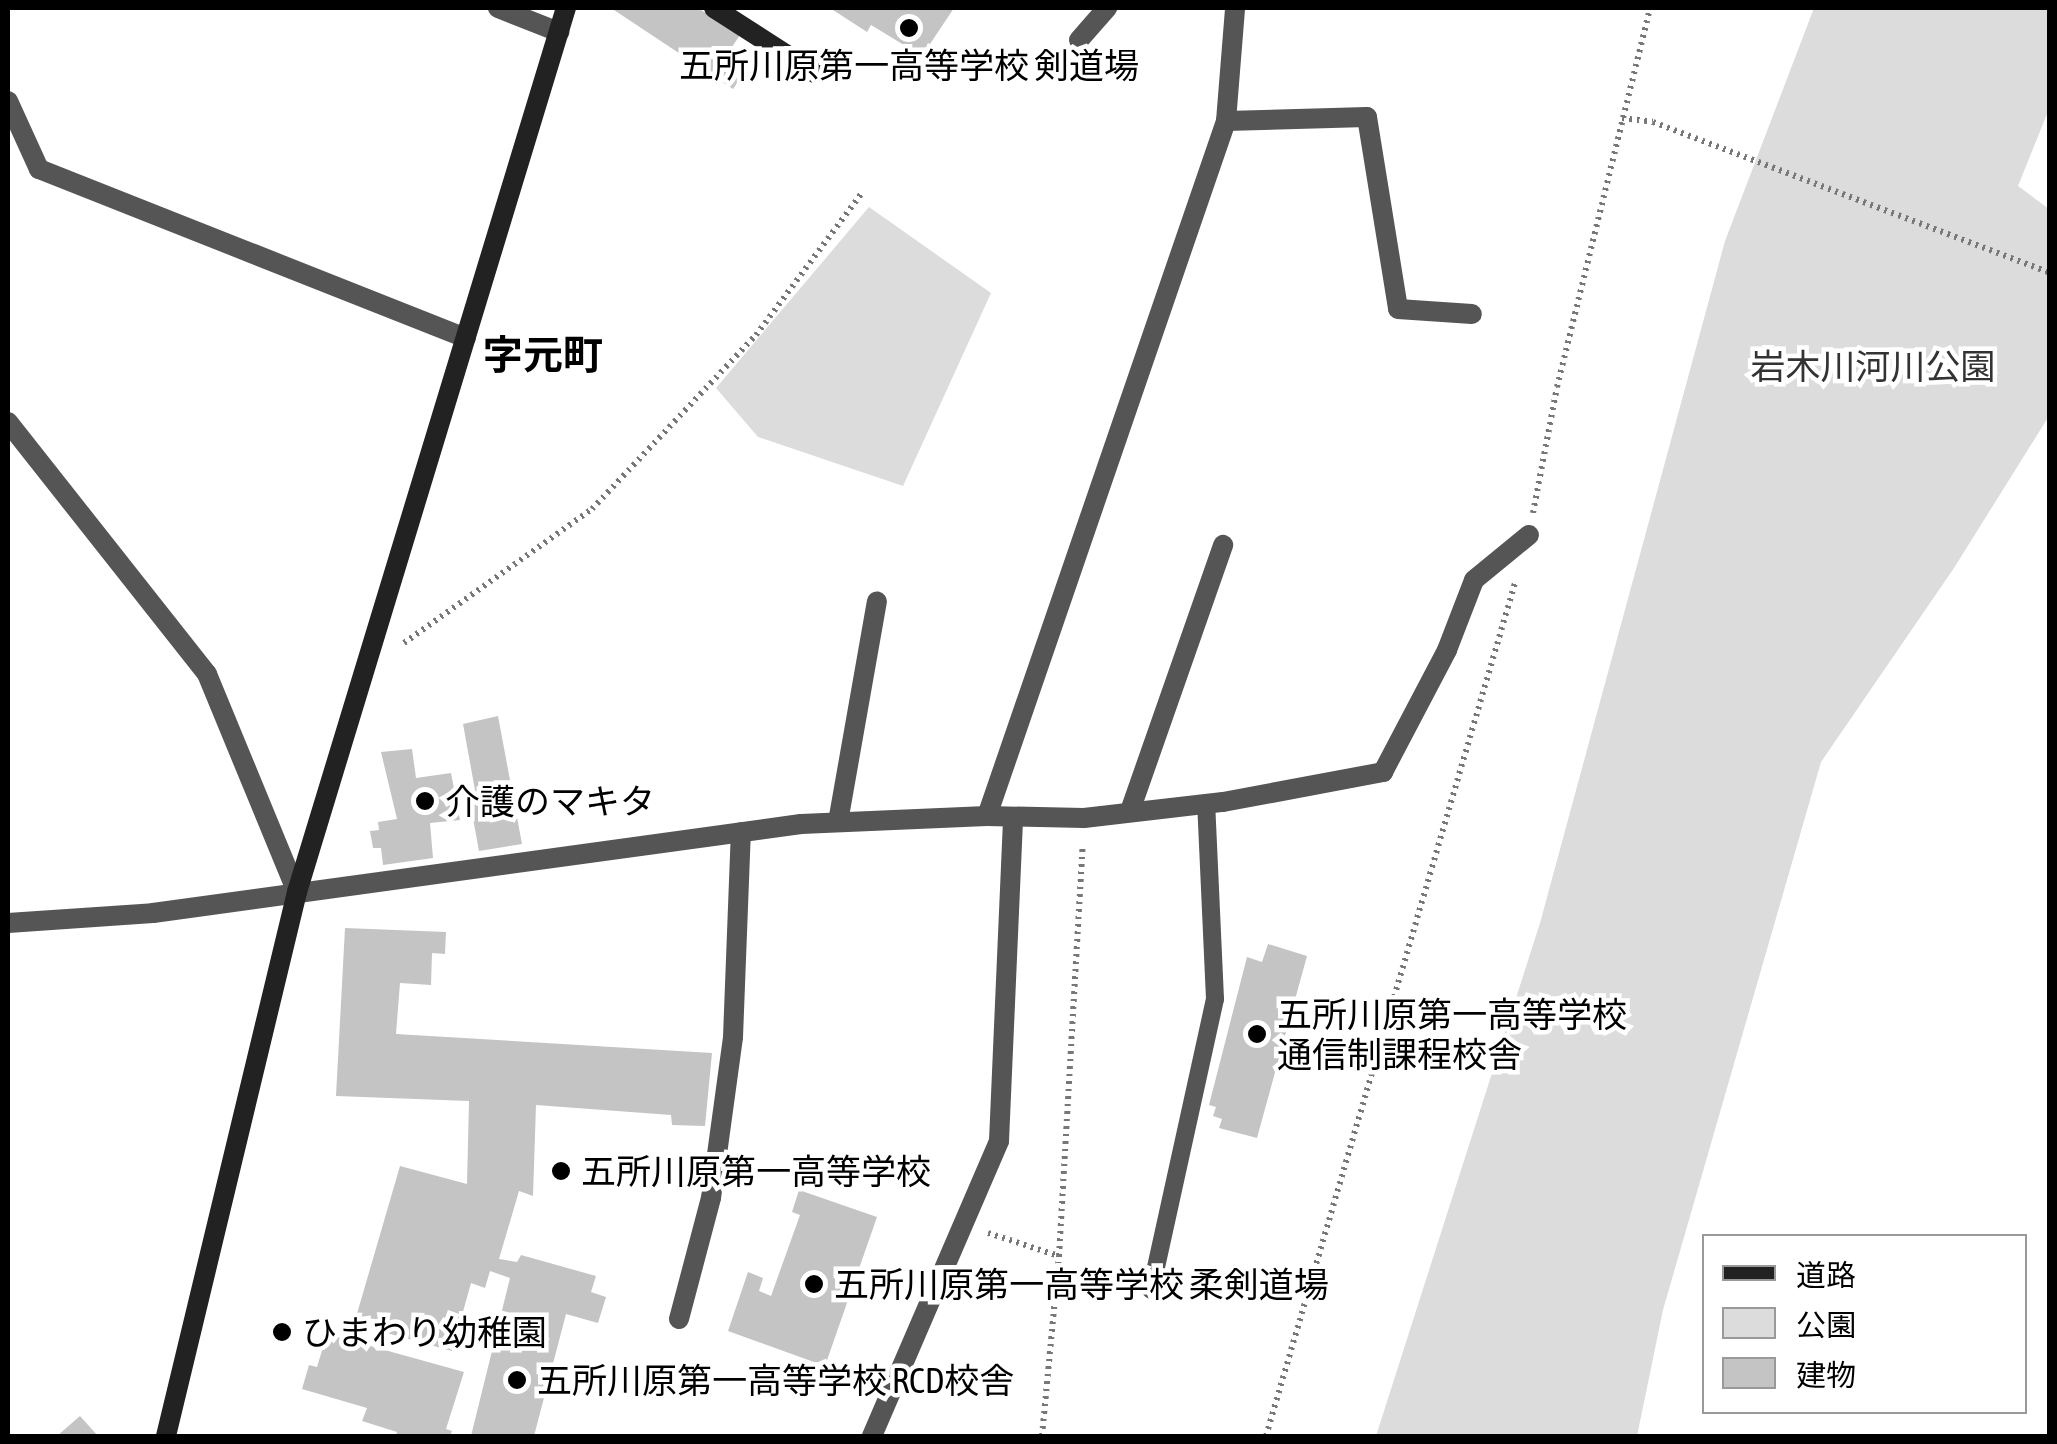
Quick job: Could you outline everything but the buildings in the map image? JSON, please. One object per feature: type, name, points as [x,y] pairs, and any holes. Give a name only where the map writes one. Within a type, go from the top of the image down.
[{"type":"street","points":[[498,8],[559,32]]},
{"type":"street","points":[[166,1436],[297,892],[566,8]]},
{"type":"street","points":[[714,8],[815,74]]},
{"type":"street","points":[[1079,40],[1107,8]]},
{"type":"street","points":[[987,816],[1226,121],[1235,8]]},
{"type":"street","points":[[8,100],[40,168],[466,338]]},
{"type":"street","points":[[1226,121],[1367,117],[1398,309],[1472,314]]},
{"type":"street","points":[[8,422],[207,674],[297,892]]},
{"type":"street","points":[[8,924],[153,914],[740,832],[838,822],[987,816],[1084,818],[1206,803],[1384,772],[1447,650],[1474,580],[1528,535]]},
{"type":"street","points":[[1130,811],[1223,545]]},
{"type":"street","points":[[838,822],[878,601]]},
{"type":"street","points":[[872,1436],[999,1141],[1013,819]]},
{"type":"street","points":[[680,1319],[711,1198],[734,1037],[740,832]]},
{"type":"lane","points":[[1151,1290],[1215,999],[1206,803]]},
{"type":"path","points":[[1266,1436],[1528,535],[1557,387],[1650,8]]},
{"type":"path","points":[[1622,118],[1653,122],[2050,273]]},
{"type":"path","points":[[404,644],[592,509],[756,335],[861,194]]},
{"type":"path","points":[[1042,1436],[1059,1256],[1084,818]]},
{"type":"path","points":[[963,1225],[1059,1256]]},
{"type":"green space","name":"岩木川河川公園","points":[[1814,8],[2049,8],[2049,109],[2018,186],[2049,209],[2049,416],[1954,568],[1821,762],[1663,1310],[1637,1436],[1376,1436],[1540,923],[1725,241]]},
{"type":"green space","points":[[869,207],[991,293],[903,486],[758,437],[716,388]]},
{"type":"place","name":"五所川原第一高等学校 剣道場","points":[[909,28]]},
{"type":"place","name":"介護のマキタ","points":[[425,801]]},
{"type":"place","name":"五所川原第一高等学校 通信制課程校舎","points":[[1257,1034]]},
{"type":"place","name":"五所川原第一高等学校","points":[[561,1171]]},
{"type":"place","name":"五所川原第一高等学校 柔剣道場","points":[[814,1284]]},
{"type":"place","name":"ひまわり幼稚園","points":[[282,1332]]},
{"type":"place","name":"五所川原第一高等学校 RCD校舎","points":[[517,1380]]},
{"type":"district","name":"字元町","points":[[543,355]]}]
